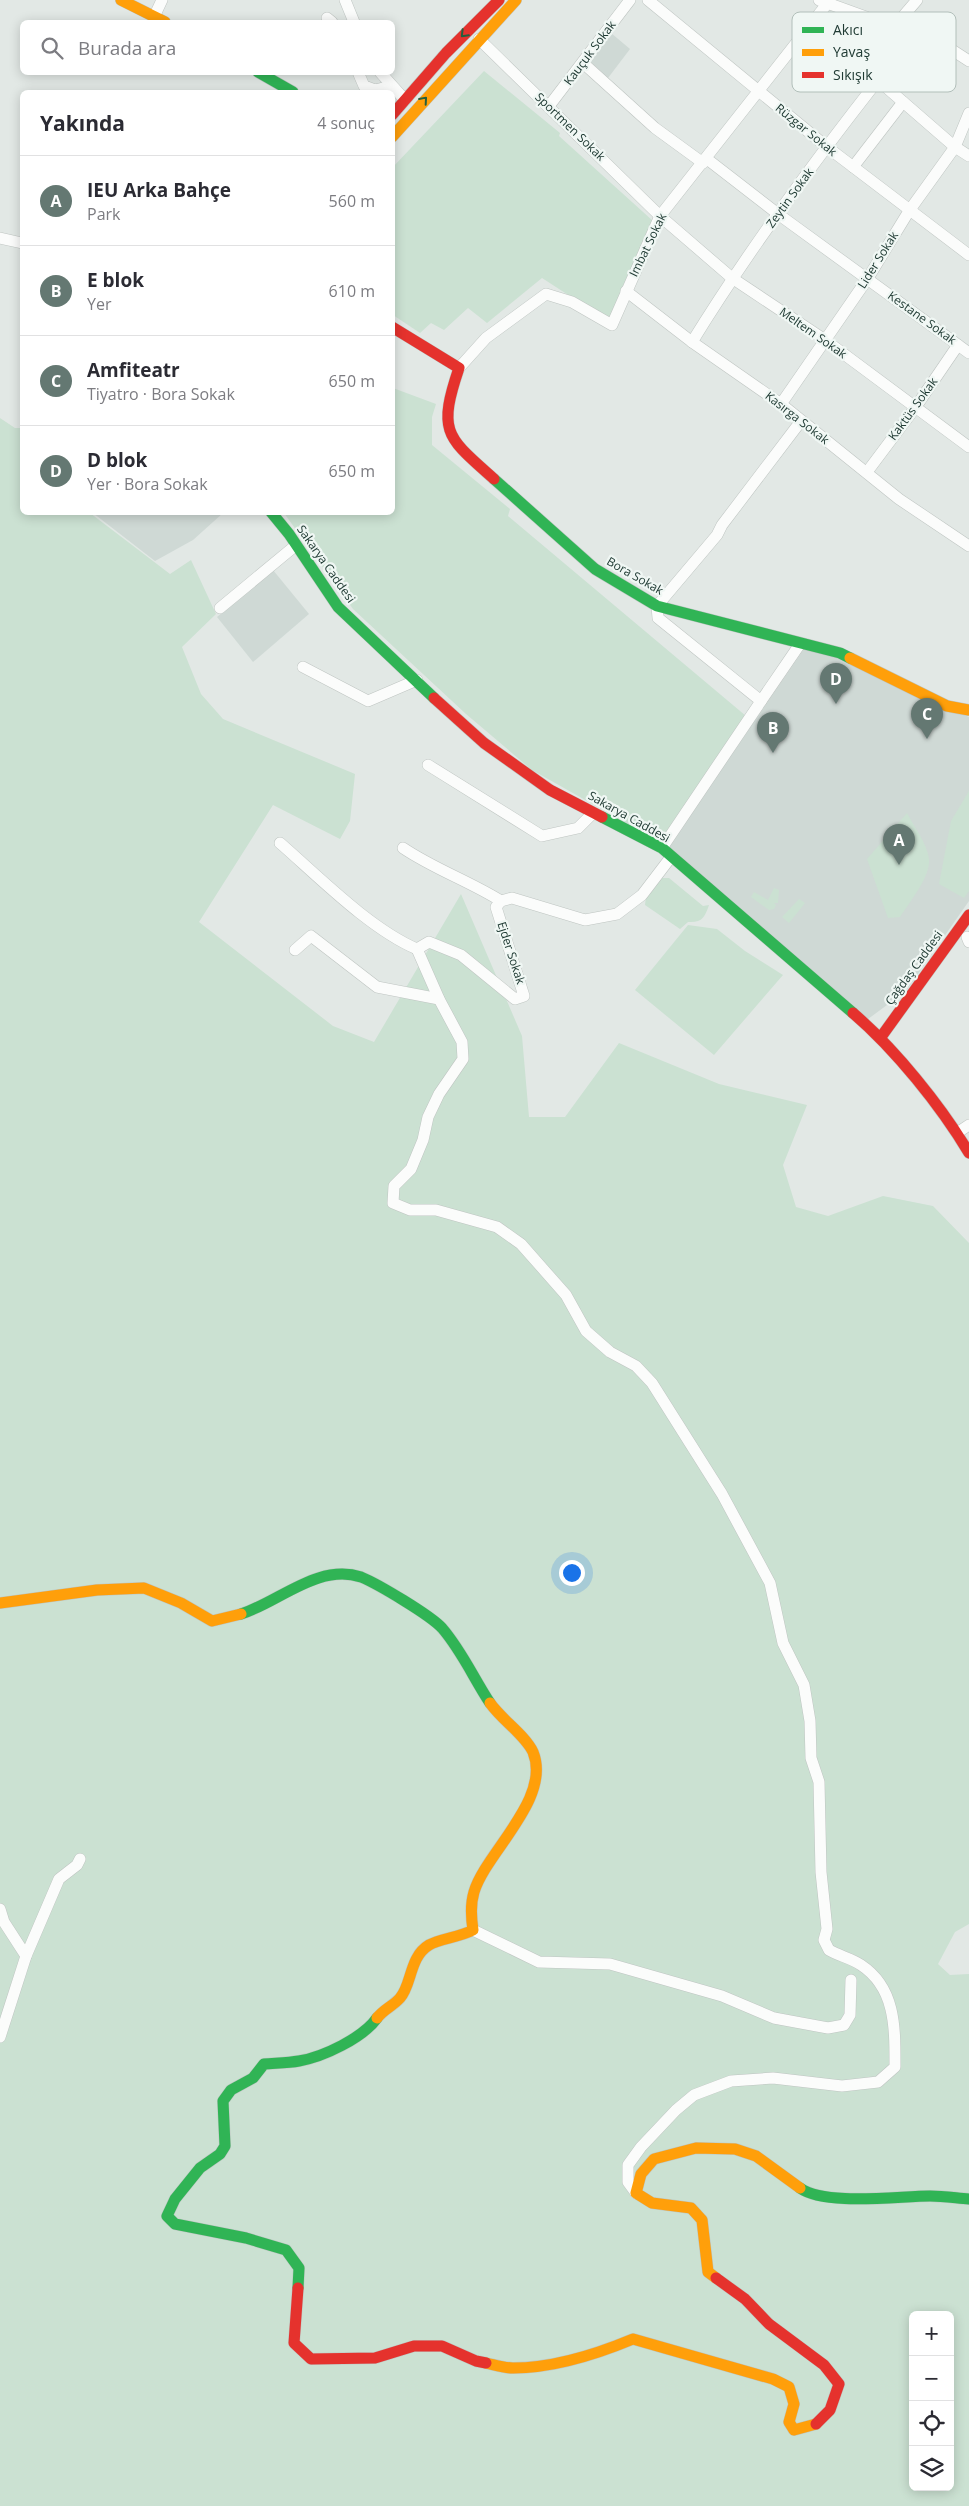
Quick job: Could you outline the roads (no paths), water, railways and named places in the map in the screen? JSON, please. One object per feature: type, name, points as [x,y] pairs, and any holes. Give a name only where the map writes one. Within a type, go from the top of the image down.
[{"type":"street","points":[[121,0],[161,20]]},
{"type":"street","points":[[154,17],[162,0]]},
{"type":"street","points":[[345,0],[353,20]]},
{"type":"street","points":[[395,111],[446,53],[499,0]]},
{"type":"street","points":[[395,134],[516,0]]},
{"type":"street","name":"Kauçuk Sokak","points":[[549,106],[630,0]]},
{"type":"street","name":"Rüzgar Sokak","points":[[648,0],[827,147],[909,211],[969,254]]},
{"type":"street","points":[[907,12],[917,0]]},
{"type":"street","points":[[825,1],[853,12]]},
{"type":"street","name":"Imbat Sokak","points":[[818,12],[825,1]]},
{"type":"street","name":"Sportmen Sokak","points":[[479,39],[660,216]]},
{"type":"street","name":"Imbat Sokak","points":[[459,368],[486,338],[546,294],[572,302],[612,325],[660,216],[705,161],[792,47]]},
{"type":"street","points":[[956,53],[969,61]]},
{"type":"street","name":"Kestane Sokak","points":[[582,63],[655,128],[705,161],[969,353]]},
{"type":"street","points":[[263,75],[290,90]]},
{"type":"street","points":[[359,75],[364,86],[375,90],[391,86]]},
{"type":"street","points":[[382,75],[405,100]]},
{"type":"street","name":"Zeytin Sokak","points":[[692,342],[732,278],[869,92]]},
{"type":"street","points":[[892,92],[955,147],[969,156]]},
{"type":"street","points":[[853,167],[903,102]]},
{"type":"street","name":"Lider Sokak","points":[[781,404],[868,278],[909,211],[955,147],[969,114]]},
{"type":"street","name":"Meltem Sokak","points":[[660,216],[732,278],[825,340],[969,446]]},
{"type":"street","points":[[0,238],[20,243]]},
{"type":"street","name":"Kasırga Sokak","points":[[626,291],[692,342],[781,404],[900,499],[969,546]]},
{"type":"street","points":[[395,330],[459,368]]},
{"type":"street","name":"Kaktüs Sokak","points":[[866,472],[915,408],[958,345]]},
{"type":"street","name":"Bora Sokak","points":[[459,368],[447,424],[450,437],[456,445],[595,569],[657,606],[840,654],[947,706],[969,710]]},
{"type":"street","points":[[761,701],[658,618],[657,606],[717,535],[722,525],[801,421]]},
{"type":"street","name":"Sakarya Caddesi","points":[[274,515],[338,607],[382,650],[484,743],[550,790],[662,848],[881,1038],[957,1133],[969,1153]]},
{"type":"street","points":[[220,608],[295,546]]},
{"type":"street","points":[[662,848],[800,644]]},
{"type":"street","points":[[303,667],[368,701],[417,680]]},
{"type":"street","points":[[428,766],[542,836],[578,828],[593,813]]},
{"type":"street","points":[[280,843],[356,908],[402,942],[417,949],[439,999],[462,1042],[463,1059],[439,1094],[428,1117],[423,1140],[411,1169],[394,1186],[393,1203],[410,1210],[436,1210],[497,1227],[521,1244],[566,1295],[586,1331],[610,1352],[636,1366],[652,1383],[722,1494],[770,1583],[783,1643],[804,1685],[810,1721],[811,1758],[820,1782],[821,1872],[827,1929],[824,1940],[828,1950],[860,1964],[875,1976],[890,1998],[895,2038],[895,2067],[878,2082],[842,2086],[773,2078],[731,2081],[694,2096],[676,2110],[640,2146],[628,2165],[628,2182],[636,2193],[652,2203],[691,2208],[702,2220],[708,2272],[744,2299],[769,2324],[824,2365],[839,2384],[833,2408],[813,2427],[794,2430],[790,2422],[794,2404],[789,2387],[773,2379],[632,2339],[612,2348],[552,2363],[512,2368],[476,2360],[442,2346],[414,2346],[375,2358],[312,2359],[294,2343],[299,2268],[286,2250],[246,2238],[175,2224],[167,2216],[176,2198],[200,2168],[220,2154],[225,2146],[222,2101],[231,2090],[253,2078],[264,2064],[300,2061],[341,2046],[371,2027],[383,2010],[401,1998],[414,1962],[429,1945],[459,1937],[472,1930]]},
{"type":"street","points":[[403,848],[429,866],[472,882],[501,901],[512,898],[585,920],[617,914],[642,895],[672,857]]},
{"type":"street","name":"Ejder Sokak","points":[[417,949],[429,942],[461,955],[515,999],[524,996],[496,907],[501,901]]},
{"type":"street","name":"Çağdaş Caddesi","points":[[881,1038],[969,915]]},
{"type":"street","points":[[295,950],[311,936],[377,987],[439,999]]},
{"type":"street","points":[[957,1133],[969,1125]]},
{"type":"street","points":[[0,1603],[97,1590],[144,1588],[181,1604],[212,1621],[259,1608],[320,1576],[352,1574],[375,1584],[440,1626],[462,1656],[500,1717],[524,1737],[534,1755],[535,1773],[527,1801],[510,1834],[480,1874],[472,1893],[470,1919],[472,1930]]},
{"type":"street","points":[[0,2038],[26,1956],[58,1879],[77,1866],[80,1859]]},
{"type":"street","points":[[0,1909],[4,1922],[26,1956]]},
{"type":"street","points":[[472,1930],[539,1962],[610,1964],[722,1996],[774,2018],[828,2028],[844,2025],[850,2015],[851,1980]]},
{"type":"street","points":[[636,2193],[642,2174],[654,2159],[696,2148],[735,2148],[756,2156],[808,2194],[855,2199],[932,2196],[969,2199]]},
{"type":"place","name":"D blok","points":[[836,704]]},
{"type":"place","name":"Amfiteatr","points":[[927,739]]},
{"type":"place","name":"E blok","points":[[773,753]]},
{"type":"place","name":"IEU Arka Bahçe","points":[[899,865]]}]
